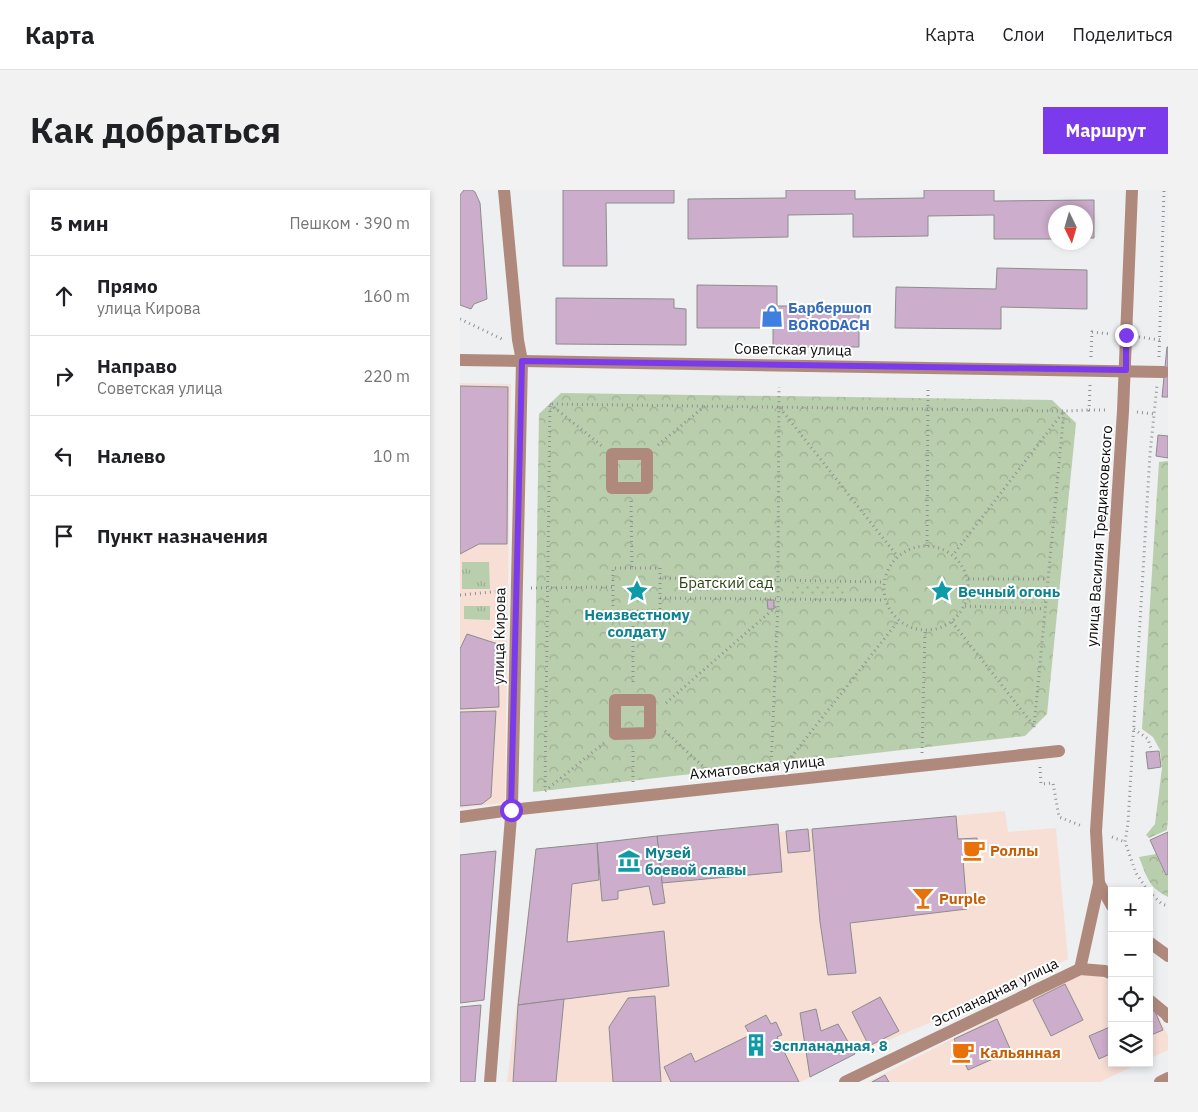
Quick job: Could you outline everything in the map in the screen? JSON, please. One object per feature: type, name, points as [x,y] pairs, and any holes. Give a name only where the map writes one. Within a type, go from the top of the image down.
[{"type":"street","name":"улица Кирова","points":[[490,1082],[511,810],[522,361],[518,340],[504,190]]},
{"type":"street","name":"улица Василия Тредиаковского","points":[[1099,883],[1096,831],[1126,370],[1132,190]]},
{"type":"street","name":"Советская улица","points":[[460,360],[1161,371]]},
{"type":"street","points":[[612,454],[647,454],[647,488],[612,488],[612,454]]},
{"type":"street","points":[[615,700],[650,700],[650,733],[615,734],[615,700]]},
{"type":"street","name":"Ахматовская улица","points":[[460,817],[1058,751]]},
{"type":"street","points":[[1099,883],[1108,899]]},
{"type":"street","name":"Эспланадная улица","points":[[846,1082],[1080,969],[1099,883]]},
{"type":"street","points":[[1080,969],[1108,971]]},
{"type":"street","points":[[1153,1003],[1168,1017]]},
{"type":"street","points":[[1160,1082],[1168,1078]]},
{"type":"path","points":[[1146,887],[1136,873],[1125,842],[1128,823],[1150,454],[1161,371],[1164,190]]},
{"type":"path","points":[[460,319],[504,340]]},
{"type":"path","points":[[771,782],[778,604],[779,388]]},
{"type":"path","points":[[927,546],[928,390]]},
{"type":"path","points":[[550,404],[928,410],[1089,410]]},
{"type":"path","points":[[550,404],[612,454]]},
{"type":"path","points":[[550,404],[545,791],[615,734]]},
{"type":"path","points":[[647,454],[706,406]]},
{"type":"path","points":[[779,407],[898,557]]},
{"type":"path","points":[[953,555],[1064,411]]},
{"type":"path","points":[[952,622],[1034,727],[1064,411]]},
{"type":"path","points":[[630,488],[632,568]]},
{"type":"path","points":[[921,546],[941,548],[953,555],[964,568],[968,580],[965,606],[957,618],[936,629],[925,630],[914,629],[899,620],[885,600],[884,588],[888,571],[898,557],[908,549],[921,546]]},
{"type":"path","points":[[613,568],[660,568],[660,611],[613,611],[613,587],[613,568]]},
{"type":"path","points":[[660,578],[884,582]]},
{"type":"path","points":[[968,580],[1048,580]]},
{"type":"path","points":[[536,588],[613,587]]},
{"type":"path","points":[[460,595],[516,590]]},
{"type":"path","points":[[660,598],[885,600]]},
{"type":"path","points":[[725,787],[650,717],[778,604]]},
{"type":"path","points":[[965,606],[1045,609]]},
{"type":"path","points":[[633,611],[634,700]]},
{"type":"path","points":[[771,782],[899,620]]},
{"type":"path","points":[[922,766],[925,630]]},
{"type":"path","points":[[1133,729],[1148,739],[1152,752]]},
{"type":"path","points":[[633,734],[633,797]]},
{"type":"path","points":[[1039,753],[1041,784],[1053,783],[1059,817],[1125,842]]},
{"type":"path","points":[[1153,895],[1162,904],[1168,906]]},
{"type":"shaded area","points":[[460,383],[511,384],[505,803],[460,808]]},
{"type":"shaded area","points":[[1005,811],[1008,832],[1056,828],[1068,959],[951,1014],[855,1054],[801,1082],[507,1082],[536,849],[778,824],[779,832]]},
{"type":"shaded area","points":[[1087,970],[1108,981],[1108,1067],[1132,1067],[1100,1082],[868,1082]]},
{"type":"shaded area","points":[[1153,1006],[1168,1036],[1168,1050],[1153,1057]]},
{"type":"green space","name":"Братский сад","points":[[561,393],[1052,400],[1076,423],[1047,714],[1025,736],[533,792],[539,414]]},
{"type":"green space","points":[[1168,461],[1168,819],[1167,830],[1149,838],[1146,835],[1155,824],[1162,768],[1160,750],[1153,737],[1142,729],[1159,462]]},
{"type":"green space","points":[[462,562],[489,562],[490,589],[462,589]]},
{"type":"green space","points":[[793,583],[842,583],[845,589],[842,596],[793,595],[790,589]]},
{"type":"green space","points":[[982,585],[1044,586],[1042,603],[981,602]]},
{"type":"green space","points":[[464,606],[490,606],[490,620],[464,619]]},
{"type":"green space","points":[[1156,854],[1165,874],[1168,874],[1168,897],[1152,885],[1146,876],[1139,857]]},
{"type":"building","points":[[464,190],[475,192],[480,203],[487,299],[474,304],[471,309],[460,305],[460,195]]},
{"type":"building","points":[[563,190],[674,190],[674,203],[606,203],[607,266],[563,266]]},
{"type":"building","points":[[786,190],[855,190],[855,199],[924,198],[924,190],[994,190],[994,201],[1094,200],[1094,238],[1093,205],[1048,205],[1048,239],[994,239],[994,215],[928,216],[928,236],[853,237],[853,214],[788,215],[788,237],[688,239],[688,199],[786,198]]},
{"type":"building","points":[[997,268],[1087,270],[1087,309],[1001,307],[1001,329],[895,328],[896,287],[996,289]]},
{"type":"building","points":[[697,285],[777,286],[777,306],[859,306],[859,347],[773,347],[773,328],[697,328]]},
{"type":"building","points":[[556,298],[674,299],[674,308],[686,309],[686,345],[556,344]]},
{"type":"building","points":[[1167,347],[1168,397],[1162,397]]},
{"type":"building","points":[[460,386],[508,387],[507,544],[479,544],[460,554]]},
{"type":"building","points":[[1158,435],[1168,436],[1168,458],[1156,456]]},
{"type":"building","points":[[767,600],[774,600],[774,609],[768,609]]},
{"type":"building","points":[[467,634],[498,644],[499,707],[460,709],[460,649]]},
{"type":"building","points":[[496,711],[491,797],[482,804],[460,806],[460,712]]},
{"type":"building","points":[[1159,751],[1161,767],[1148,769],[1146,752]]},
{"type":"building","points":[[956,816],[958,839],[977,838],[978,858],[963,860],[967,909],[850,923],[856,973],[828,975],[820,922],[812,829]]},
{"type":"building","points":[[778,824],[782,872],[662,883],[657,836]]},
{"type":"building","points":[[808,829],[810,851],[788,853],[786,831]]},
{"type":"building","points":[[1168,832],[1168,874],[1166,875],[1150,840]]},
{"type":"building","name":"Музей боевой славы","points":[[657,836],[665,903],[653,905],[649,886],[618,891],[618,899],[602,901],[597,843]]},
{"type":"building","points":[[597,843],[599,880],[572,884],[567,942],[664,931],[669,986],[518,1005],[536,849]]},
{"type":"building","points":[[496,851],[484,1000],[460,1003],[460,855]]},
{"type":"building","points":[[1065,984],[1083,1020],[1051,1036],[1033,1000]]},
{"type":"building","points":[[655,996],[661,1082],[613,1082],[609,1027],[628,998]]},
{"type":"building","points":[[880,997],[899,1031],[869,1046],[852,1012]]},
{"type":"building","points":[[564,999],[556,1082],[513,1082],[518,1005]]},
{"type":"building","points":[[481,1005],[475,1082],[460,1082],[460,1007]]},
{"type":"building","points":[[1153,1007],[1163,1030],[1153,1034]]},
{"type":"building","points":[[816,1009],[821,1031],[838,1024],[855,1054],[810,1077],[800,1013]]},
{"type":"building","name":"Эспланадная, 8","points":[[766,1015],[771,1024],[776,1022],[782,1035],[777,1037],[799,1082],[671,1082],[664,1067],[691,1053],[695,1062],[750,1035],[745,1026]]},
{"type":"building","points":[[997,1019],[1011,1051],[968,1070],[954,1039]]},
{"type":"building","points":[[1108,1028],[1108,1055],[1099,1059],[1089,1036]]},
{"type":"building","points":[[885,1075],[889,1082],[872,1082]]},
{"type":"place","name":"Барбершоп BORODACH","points":[[772,316]]},
{"type":"place","name":"Неизвестному солдату","points":[[637,591]]},
{"type":"place","name":"Вечный огонь","points":[[942,591]]},
{"type":"place","name":"Роллы","points":[[974,850]]},
{"type":"place","name":"Музей боевой славы","points":[[629,861]]},
{"type":"place","name":"Purple","points":[[923,898]]},
{"type":"place","name":"Эспланадная, 8","points":[[756,1045]]},
{"type":"place","name":"Кальянная","points":[[963,1052]]},
{"type":"route","points":[[511,810],[522,361],[1126,370],[1126,335]]}]
